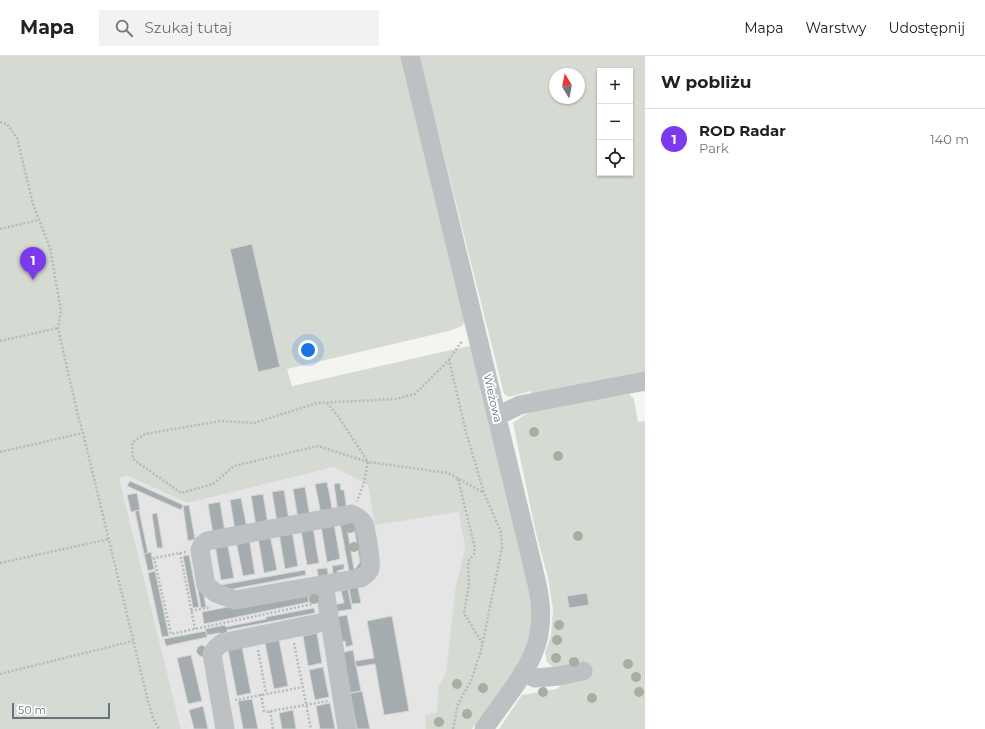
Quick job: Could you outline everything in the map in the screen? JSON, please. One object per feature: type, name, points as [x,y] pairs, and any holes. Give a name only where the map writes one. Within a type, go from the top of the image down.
[{"type":"lane","name":"Wieżowa","points":[[410,56],[537,584],[540,604],[540,628],[538,641],[532,658],[484,729]]},
{"type":"lane","points":[[497,416],[520,405],[645,382]]},
{"type":"lane","points":[[351,514],[357,517],[364,525],[370,560],[370,569],[366,575],[361,578],[324,584],[235,600],[216,593],[206,585],[200,550],[202,545],[207,541],[351,514]]},
{"type":"lane","points":[[324,584],[347,729]]},
{"type":"lane","points":[[225,729],[212,654],[216,648],[222,643],[329,621]]},
{"type":"lane","points":[[523,672],[535,678],[559,676],[583,671]]},
{"type":"path","points":[[0,122],[7,124],[17,138],[33,204],[50,248],[61,311],[58,328],[147,698],[153,718],[159,729]]},
{"type":"path","points":[[0,229],[39,220]]},
{"type":"path","points":[[0,342],[58,328]]},
{"type":"path","points":[[453,729],[458,704],[471,681],[482,643],[502,548],[501,532],[484,493],[466,432],[449,360],[415,394],[396,399],[317,403],[254,424],[221,421],[145,434],[132,442],[133,459],[180,493],[213,484],[234,466],[318,446],[368,462],[448,473],[484,493]]},
{"type":"path","points":[[327,403],[338,416],[368,462],[364,483]]},
{"type":"path","points":[[0,452],[83,433]]},
{"type":"path","points":[[458,479],[475,548],[474,554],[469,560],[469,584],[464,613],[482,643]]},
{"type":"path","points":[[0,563],[109,539]]},
{"type":"path","points":[[158,557],[200,550]]},
{"type":"path","points":[[180,553],[195,629]]},
{"type":"path","points":[[292,629],[311,729]]},
{"type":"path","points":[[255,636],[266,693]]},
{"type":"path","points":[[0,674],[133,641]]},
{"type":"path","points":[[220,702],[303,687]]},
{"type":"path","points":[[261,694],[264,711],[342,698]]},
{"type":"path","points":[[270,711],[273,729]]},
{"type":"shaded area","points":[[0,56],[404,56],[466,318],[462,326],[449,331],[287,369],[292,386],[469,346],[473,351],[535,611],[530,639],[514,672],[472,729],[426,729],[425,715],[437,712],[438,687],[446,673],[455,591],[465,547],[458,512],[375,525],[368,485],[334,467],[188,503],[128,476],[119,478],[181,729],[0,729]]},
{"type":"shaded area","points":[[419,56],[645,56],[645,377],[533,399],[531,391],[509,397],[504,394]]},
{"type":"shaded area","points":[[629,394],[634,399],[638,422],[645,421],[645,729],[499,729],[522,695],[557,689],[567,680],[547,662],[545,653],[551,635],[553,609],[548,578],[535,529],[513,423],[535,410]]},
{"type":"shaded area","points":[[334,467],[368,485],[457,510],[465,547],[455,591],[446,673],[438,687],[437,712],[425,715],[426,729],[181,729],[119,478],[128,476],[188,503]]},
{"type":"building","points":[[252,244],[280,367],[258,372],[230,249]]},
{"type":"building","points":[[130,481],[183,505],[181,510],[127,486]]},
{"type":"building","points":[[327,482],[333,513],[321,514],[315,484]]},
{"type":"building","points":[[340,483],[341,490],[344,490],[347,511],[338,512],[334,484]]},
{"type":"building","points":[[305,487],[310,517],[298,519],[293,489]]},
{"type":"building","points":[[284,490],[289,520],[277,522],[272,492]]},
{"type":"building","points":[[137,493],[140,510],[131,512],[127,495]]},
{"type":"building","points":[[263,494],[268,524],[256,526],[251,496]]},
{"type":"building","points":[[241,498],[247,528],[235,530],[230,500]]},
{"type":"building","points":[[220,502],[225,532],[213,534],[208,504]]},
{"type":"building","points":[[189,505],[195,539],[188,541],[183,506]]},
{"type":"building","points":[[139,510],[148,553],[144,554],[135,511]]},
{"type":"building","points":[[157,513],[163,548],[157,548],[152,514]]},
{"type":"building","points":[[346,522],[354,569],[360,562],[354,527],[358,526],[363,566],[346,576],[334,579],[332,566],[344,564],[344,569],[337,571],[338,573],[349,571],[340,523]]},
{"type":"building","points":[[334,524],[340,559],[327,562],[321,526]]},
{"type":"building","points":[[313,528],[319,563],[307,565],[301,530]]},
{"type":"building","points":[[292,531],[298,566],[285,569],[279,533]]},
{"type":"building","points":[[270,535],[277,570],[264,573],[258,537]]},
{"type":"building","points":[[249,538],[255,574],[243,576],[236,541]]},
{"type":"building","points":[[227,542],[234,578],[221,580],[215,545]]},
{"type":"building","points":[[151,552],[154,569],[148,571],[144,554]]},
{"type":"building","points":[[197,554],[206,607],[201,608],[192,555]]},
{"type":"building","points":[[189,555],[199,607],[193,608],[183,556]]},
{"type":"building","points":[[327,568],[329,579],[319,581],[317,569]]},
{"type":"building","points":[[305,570],[306,575],[222,591],[221,585]]},
{"type":"building","points":[[155,571],[169,636],[162,637],[148,573]]},
{"type":"building","points":[[357,583],[361,603],[352,604],[348,584]]},
{"type":"building","points":[[348,589],[352,609],[334,612],[332,605],[344,603],[341,591]]},
{"type":"building","points":[[587,593],[589,605],[569,608],[567,596]]},
{"type":"building","points":[[308,596],[309,602],[204,624],[202,612],[238,605]]},
{"type":"building","points":[[314,608],[315,613],[227,630],[227,632],[221,634],[207,635],[205,629],[225,625],[226,627],[266,619],[266,617]]},
{"type":"building","points":[[347,615],[353,645],[346,647],[345,641],[340,642],[335,617]]},
{"type":"building","points":[[392,616],[409,711],[384,715],[375,664],[356,667],[355,661],[374,658],[367,621]]},
{"type":"building","points":[[206,631],[207,637],[166,646],[164,639]]},
{"type":"building","points":[[317,633],[322,663],[308,666],[303,636]]},
{"type":"building","points":[[279,640],[288,686],[274,689],[265,643]]},
{"type":"building","points":[[202,645],[207,648],[203,657],[196,652],[198,647]]},
{"type":"building","points":[[242,647],[251,693],[237,696],[228,650]]},
{"type":"building","points":[[353,650],[361,691],[348,694],[340,653]]},
{"type":"building","points":[[191,655],[202,701],[188,704],[177,658]]},
{"type":"building","points":[[323,667],[329,697],[315,700],[309,670]]},
{"type":"building","points":[[362,691],[370,729],[357,729],[350,693]]},
{"type":"building","points":[[252,699],[258,729],[243,729],[238,701]]},
{"type":"building","points":[[330,703],[335,729],[320,729],[316,706]]},
{"type":"building","points":[[203,706],[208,729],[194,729],[189,710]]},
{"type":"building","points":[[293,710],[296,729],[282,729],[279,713]]},
{"type":"place","name":"ROD Radar","points":[[33,280]]}]
